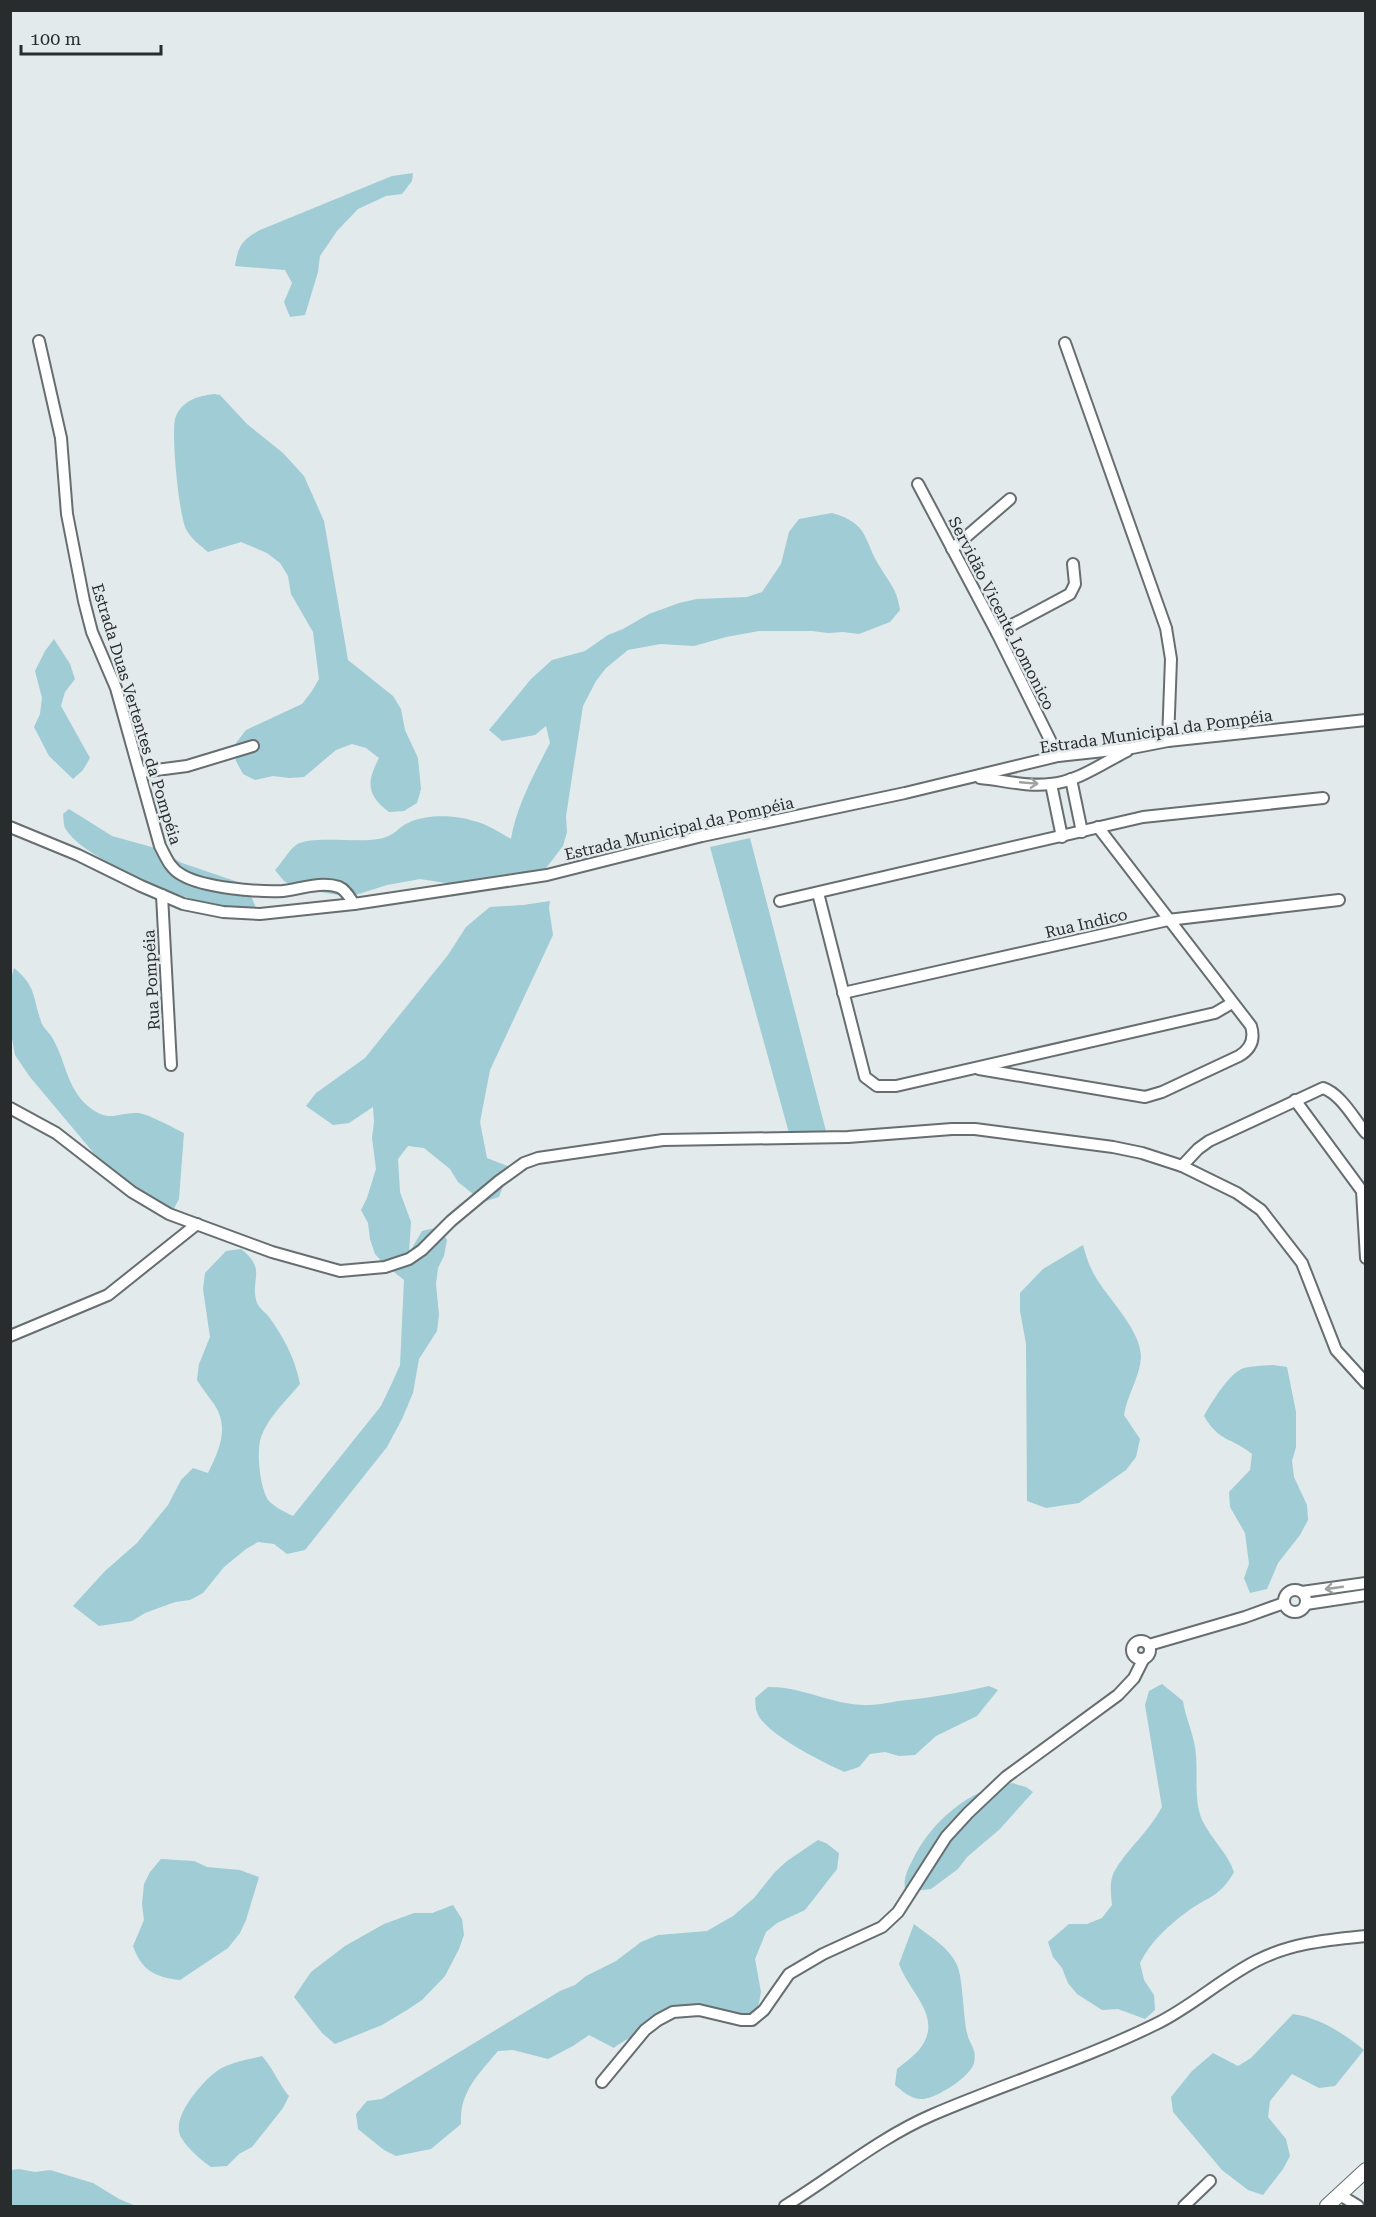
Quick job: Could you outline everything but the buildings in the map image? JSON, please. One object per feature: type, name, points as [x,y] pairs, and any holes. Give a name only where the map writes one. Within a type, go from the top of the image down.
[{"type":"street","name":"Estrada Duas Vertentes da Pompéia","points":[[39,341],[61,438],[67,514],[84,601],[92,632],[116,688],[160,846],[169,864],[182,875],[210,884],[244,889],[282,891],[318,886],[339,887],[345,891],[354,904]]},
{"type":"street","points":[[1065,343],[1166,628],[1171,659],[1168,741]]},
{"type":"street","name":"Servidão Vicente Lomonico","points":[[918,484],[997,633],[1058,756]]},
{"type":"street","points":[[952,549],[1011,499]]},
{"type":"street","points":[[997,633],[1070,594],[1075,584],[1072,564]]},
{"type":"street","name":"Estrada Municipal da Pompéia","points":[[10,827],[78,855],[183,904],[223,912],[260,914],[354,904],[547,875],[702,836],[905,793],[1058,756],[1132,748],[1168,741],[1365,720]]},
{"type":"street","points":[[141,772],[187,766],[253,746]]},
{"type":"street","points":[[970,777],[1051,784],[1071,779],[1132,748]]},
{"type":"street","points":[[1071,779],[1082,832]]},
{"type":"street","points":[[1051,784],[1062,837]]},
{"type":"street","points":[[780,901],[1098,827],[1174,812],[1323,798]]},
{"type":"street","points":[[974,1068],[1133,1096],[1153,1095],[1239,1056],[1250,1048],[1253,1033],[1251,1026],[1098,827]]},
{"type":"street","points":[[818,893],[865,1077],[877,1086],[896,1086],[1215,1013],[1232,1003]]},
{"type":"street","name":"Rua Pompéia","points":[[162,895],[171,1065]]},
{"type":"street","name":"Rua Indico","points":[[843,993],[1168,920],[1339,900]]},
{"type":"street","points":[[1182,1166],[1209,1141],[1323,1088],[1330,1091],[1341,1102],[1365,1133]]},
{"type":"street","points":[[1295,1100],[1362,1191],[1365,1258]]},
{"type":"street","points":[[10,1108],[56,1133],[132,1192],[170,1214],[272,1252],[321,1267],[340,1270],[385,1267],[409,1259],[499,1181],[533,1159],[663,1140],[848,1137],[952,1129],[975,1129],[1113,1147],[1182,1166],[1237,1193],[1261,1210],[1302,1263],[1336,1350],[1365,1383]]},
{"type":"street","points":[[10,1336],[108,1295],[197,1224]]},
{"type":"street","points":[[1304,1598],[1365,1583]]},
{"type":"street","points":[[1304,1598],[1300,1611],[1289,1610],[1284,1603],[1284,1596],[1289,1591],[1296,1590],[1304,1598],[1365,1595]]},
{"type":"street","points":[[1143,1660],[1136,1658],[1132,1648],[1140,1641],[1149,1645],[1284,1603]]},
{"type":"street","points":[[602,2082],[645,2030],[658,2020],[673,2013],[699,2010],[741,2020],[752,2020],[764,2010],[789,1974],[823,1954],[882,1927],[898,1911],[946,1837],[1006,1777],[1118,1695],[1134,1678],[1143,1660],[1149,1656],[1149,1645]]},
{"type":"street","points":[[786,2206],[911,2125],[1158,2024],[1253,1962],[1270,1954],[1307,1942],[1365,1936]]},
{"type":"street","points":[[1327,2206],[1365,2170]]},
{"type":"street","points":[[1184,2206],[1210,2181]]},
{"type":"street","points":[[1340,2195],[1358,2206]]},
{"type":"shaded area","points":[[413,173],[412,181],[402,194],[386,196],[358,209],[337,231],[320,256],[318,272],[305,315],[290,317],[284,302],[292,283],[285,270],[235,266],[242,244],[260,230],[392,176]]},
{"type":"shaded area","points":[[214,394],[220,395],[247,424],[283,453],[304,476],[324,521],[348,660],[393,696],[401,709],[405,730],[418,758],[421,789],[417,803],[404,811],[389,812],[376,800],[371,782],[379,758],[366,748],[352,744],[336,750],[304,777],[273,776],[255,780],[243,774],[236,761],[236,743],[246,730],[302,704],[319,679],[313,632],[291,594],[288,576],[280,563],[267,553],[241,542],[208,552],[193,539],[183,521],[176,472],[174,424],[179,411],[187,403]]},
{"type":"shaded area","points":[[832,513],[853,522],[864,534],[895,592],[900,610],[890,622],[859,634],[759,631],[694,646],[660,644],[628,650],[606,668],[596,681],[583,706],[566,816],[567,832],[563,846],[543,872],[466,888],[420,879],[387,885],[349,897],[297,888],[284,881],[275,870],[293,848],[302,842],[378,839],[389,836],[405,824],[417,819],[442,816],[467,819],[484,824],[511,839],[522,802],[550,743],[546,726],[535,735],[502,741],[489,730],[531,679],[552,660],[585,651],[608,635],[649,614],[697,599],[747,597],[762,592],[781,564],[789,532],[799,519]]},
{"type":"shaded area","points":[[54,639],[70,664],[75,679],[65,692],[61,706],[90,758],[83,770],[73,779],[49,756],[34,727],[40,714],[42,698],[35,671]]},
{"type":"shaded area","points":[[69,809],[112,836],[155,848],[182,863],[238,882],[250,893],[256,908],[224,907],[187,898],[116,867],[95,855],[67,831],[63,814]]},
{"type":"shaded area","points":[[750,838],[827,1135],[789,1133],[710,847]]},
{"type":"shaded area","points":[[550,901],[553,935],[490,1070],[480,1122],[487,1158],[510,1167],[499,1197],[483,1202],[458,1182],[450,1169],[424,1148],[408,1146],[398,1159],[400,1192],[411,1222],[409,1253],[422,1231],[439,1227],[447,1240],[444,1256],[438,1268],[436,1284],[439,1315],[437,1331],[419,1359],[413,1393],[387,1447],[305,1550],[287,1554],[274,1544],[258,1542],[224,1567],[203,1593],[190,1600],[175,1602],[145,1613],[132,1621],[99,1626],[73,1606],[105,1571],[137,1543],[168,1505],[181,1480],[193,1468],[208,1473],[216,1456],[222,1430],[219,1413],[197,1380],[199,1364],[210,1337],[203,1289],[205,1273],[226,1251],[241,1249],[254,1263],[257,1303],[284,1341],[292,1357],[300,1384],[273,1416],[261,1437],[260,1470],[263,1488],[269,1501],[293,1516],[381,1406],[400,1365],[404,1280],[375,1254],[368,1223],[361,1210],[376,1169],[372,1138],[373,1107],[349,1123],[333,1125],[306,1106],[316,1093],[365,1058],[448,955],[466,927],[479,916],[490,907]]},
{"type":"shaded area","points":[[14,968],[31,988],[42,1024],[58,1048],[68,1077],[84,1103],[99,1114],[115,1116],[138,1113],[184,1133],[179,1199],[172,1212],[118,1182],[30,1077],[15,1055],[11,1033],[10,983]]},
{"type":"shaded area","points":[[1083,1245],[1093,1272],[1130,1326],[1140,1347],[1140,1364],[1124,1415],[1140,1439],[1136,1457],[1126,1470],[1079,1503],[1046,1508],[1027,1501],[1026,1344],[1020,1311],[1020,1293],[1043,1269]]},
{"type":"shaded area","points":[[1273,1365],[1287,1367],[1296,1412],[1296,1447],[1292,1461],[1294,1477],[1307,1505],[1308,1520],[1300,1535],[1278,1563],[1267,1589],[1250,1593],[1244,1578],[1249,1564],[1245,1533],[1230,1507],[1229,1492],[1250,1470],[1252,1454],[1220,1435],[1204,1416],[1233,1375],[1247,1367]]},
{"type":"shaded area","points":[[1162,1684],[1183,1701],[1196,1752],[1199,1811],[1206,1827],[1234,1872],[1224,1887],[1167,1928],[1144,1955],[1140,1963],[1144,1980],[1154,1995],[1155,2010],[1145,2019],[1118,2009],[1102,2010],[1077,1994],[1053,1957],[1048,1942],[1069,1924],[1087,1924],[1102,1918],[1112,1905],[1111,1884],[1114,1872],[1151,1825],[1162,1807],[1145,1705],[1149,1691]]},
{"type":"shaded area","points":[[989,1686],[998,1690],[977,1716],[936,1736],[915,1755],[899,1756],[885,1752],[870,1754],[859,1767],[844,1772],[795,1746],[771,1729],[757,1712],[755,1698],[768,1687],[781,1687],[841,1702],[870,1705]]},
{"type":"shaded area","points":[[1012,1783],[1026,1787],[1033,1792],[1000,1829],[967,1857],[958,1869],[931,1889],[915,1891],[905,1889],[905,1877],[913,1859],[921,1845],[942,1820],[967,1799],[996,1786]]},
{"type":"shaded area","points":[[818,1840],[839,1853],[837,1869],[805,1910],[777,1923],[766,1932],[755,1959],[761,1992],[758,2008],[748,2021],[685,2012],[614,2048],[589,2035],[548,2059],[513,2050],[498,2051],[477,2076],[467,2093],[463,2102],[461,2124],[431,2149],[396,2156],[384,2150],[358,2129],[356,2114],[367,2101],[382,2099],[560,1991],[616,1961],[641,1942],[658,1935],[707,1931],[733,1916],[754,1898],[787,1861]]},
{"type":"shaded area","points":[[161,1859],[194,1861],[207,1867],[240,1870],[259,1877],[240,1933],[228,1948],[180,1980],[163,1977],[150,1971],[145,1967],[133,1946],[144,1920],[142,1904],[144,1884]]},
{"type":"shaded area","points":[[453,1905],[462,1919],[464,1935],[445,1976],[422,2000],[382,2025],[335,2044],[322,2033],[294,1997],[311,1972],[345,1946],[384,1924],[414,1913],[432,1913]]},
{"type":"shaded area","points":[[914,1924],[944,1947],[957,1965],[961,1979],[967,2033],[975,2054],[971,2069],[960,2080],[936,2095],[923,2099],[911,2097],[895,2085],[897,2069],[919,2050],[926,2038],[928,2027],[923,2006],[899,1964]]},
{"type":"shaded area","points":[[1293,2014],[1331,2027],[1364,2050],[1335,2086],[1319,2088],[1292,2074],[1270,2101],[1268,2117],[1286,2139],[1290,2156],[1263,2195],[1248,2190],[1222,2170],[1173,2112],[1171,2097],[1192,2071],[1213,2053],[1238,2066],[1251,2058]]},
{"type":"shaded area","points":[[262,2056],[289,2096],[283,2108],[252,2147],[239,2154],[227,2166],[211,2167],[194,2154],[181,2137],[180,2120],[184,2111],[196,2092],[217,2071],[233,2063]]},
{"type":"shaded area","points":[[11,2170],[35,2172],[50,2170],[93,2183],[119,2199],[136,2206],[11,2206]]}]
